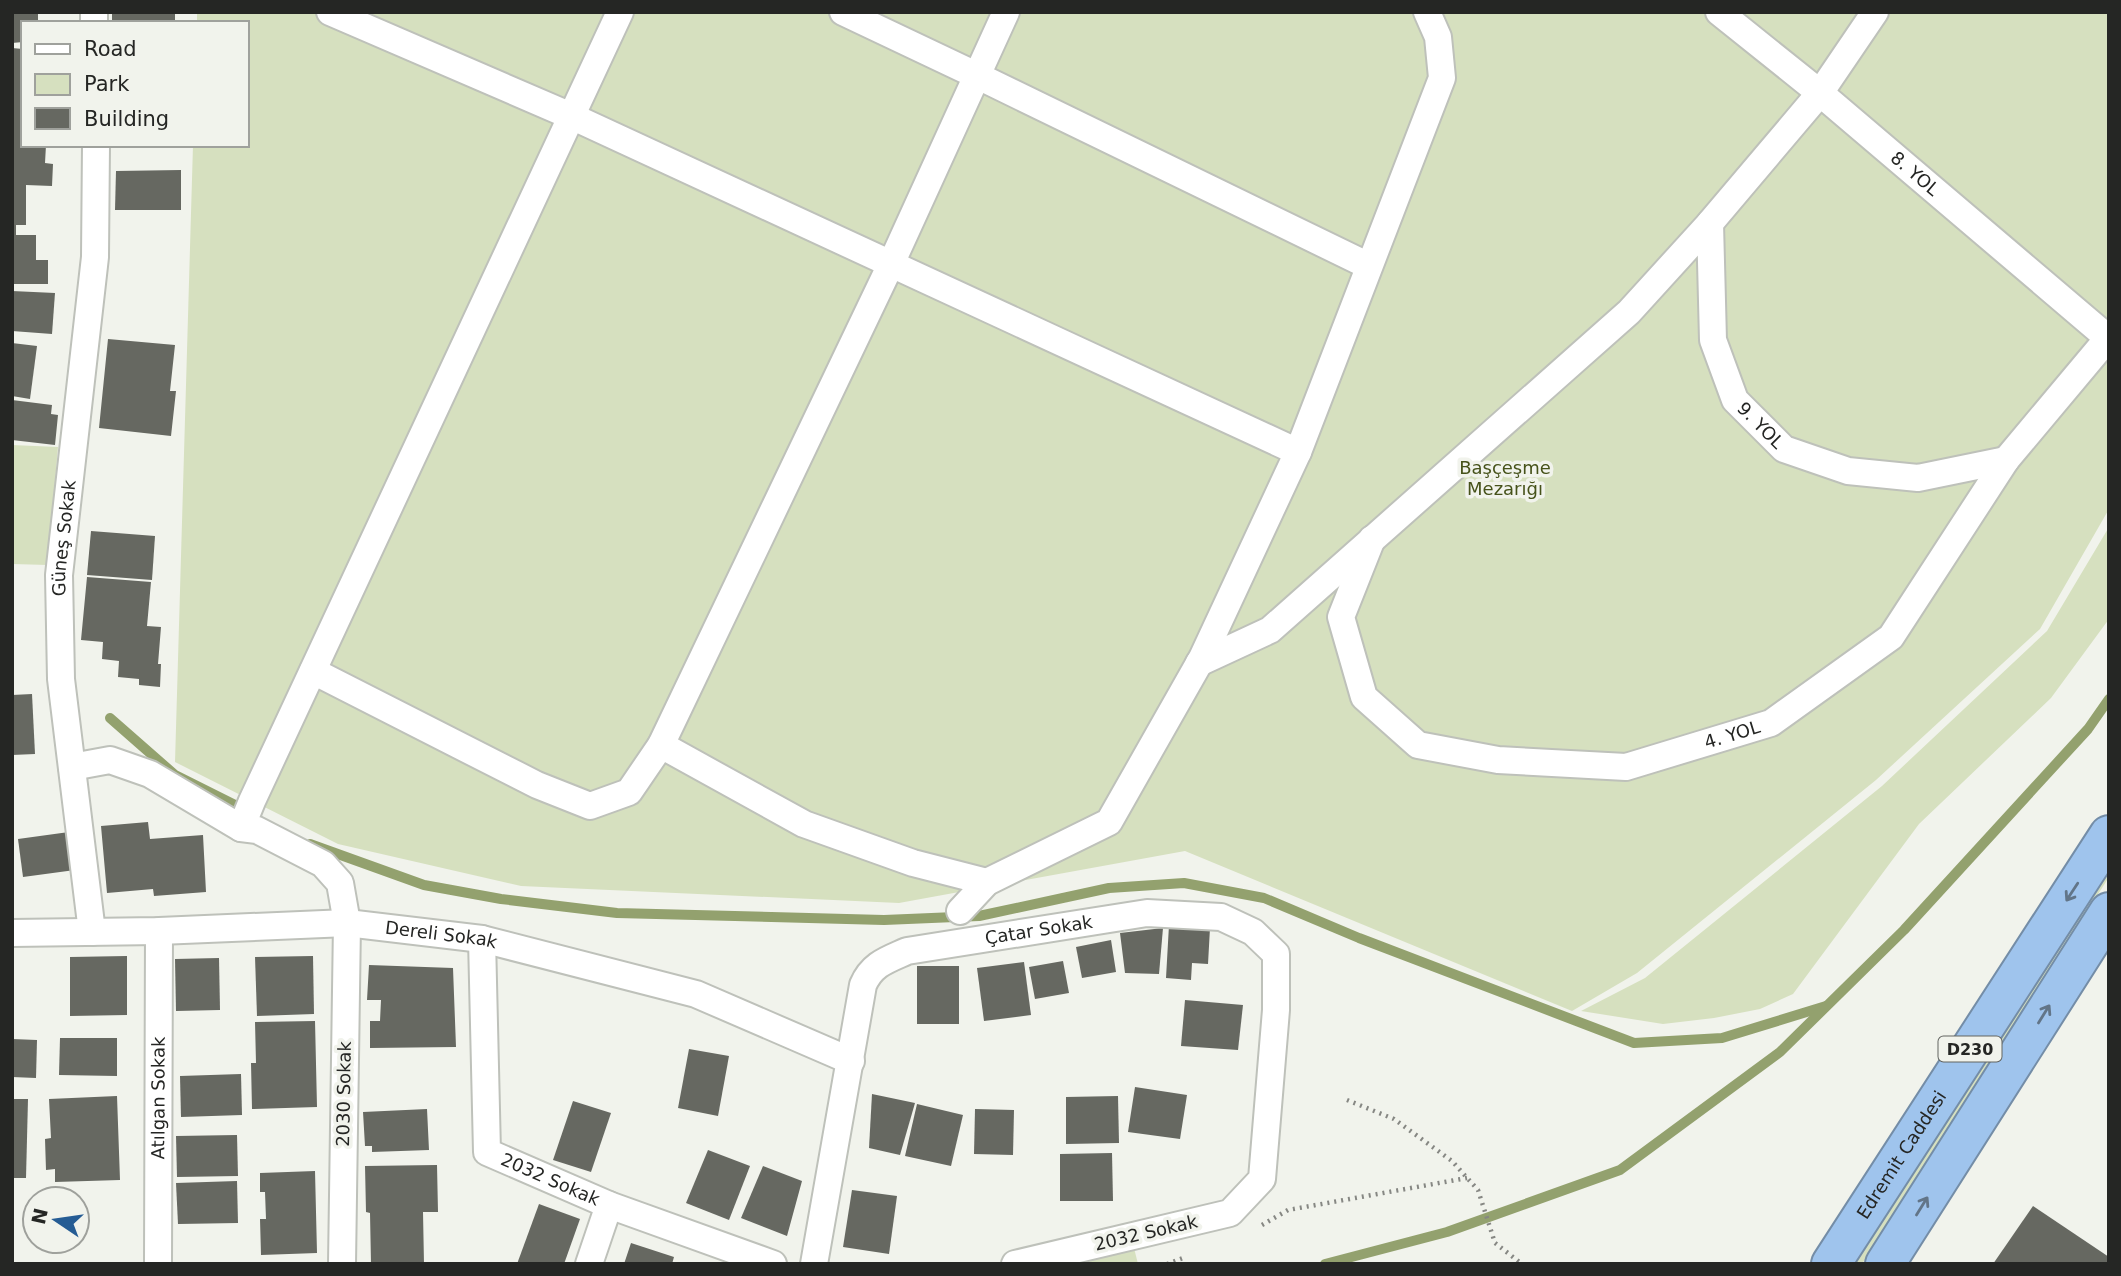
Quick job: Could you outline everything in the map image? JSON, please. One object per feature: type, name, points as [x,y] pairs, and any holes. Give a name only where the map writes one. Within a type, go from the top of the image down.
[{"type":"highway","name":"Edremit Caddesi","points":[[1831,1264],[2109,835]]},
{"type":"highway","name":"D230","points":[[1885,1264],[2109,912]]},
{"type":"street","points":[[330,12],[571,116],[1297,452]]},
{"type":"street","points":[[245,816],[620,12]]},
{"type":"street","points":[[843,12],[1369,266]]},
{"type":"street","points":[[313,671],[537,785],[590,806],[629,792],[661,745],[891,264],[1006,12]]},
{"type":"street","points":[[960,911],[987,882],[1109,822],[1199,663],[1297,452],[1442,78],[1438,37],[1427,12]]},
{"type":"street","name":"8. YOL","points":[[1719,12],[1820,93],[2108,338]]},
{"type":"street","points":[[1854,12],[1854,44]]},
{"type":"street","points":[[1199,663],[1270,630],[1629,312],[1710,223],[1820,93],[1875,12]]},
{"type":"street","name":"Güneş Sokak","points":[[92,932],[61,678],[59,575],[95,257],[96,147]]},
{"type":"street","name":"9. YOL","points":[[1710,223],[1713,340],[1735,400],[1784,449],[1848,471],[1918,478],[2006,460]]},
{"type":"street","name":"4. YOL","points":[[1372,539],[1341,617],[1364,697],[1418,745],[1498,760],[1626,766],[1771,723],[1891,637],[2006,460],[2108,338]]},
{"type":"street","points":[[661,745],[804,824],[913,863],[987,882]]},
{"type":"street","name":"2030 Sokak","points":[[72,767],[110,760],[150,774],[245,816],[257,830],[323,864],[340,883],[346,923],[342,1264]]},
{"type":"street","name":"Çatar Sokak","points":[[814,1264],[863,985],[868,974],[878,964],[907,951],[1147,913],[1221,917],[1253,932],[1276,954],[1276,1010],[1262,1179]]},
{"type":"street","name":"Dereli Sokak","points":[[12,933],[159,931],[346,923],[482,939],[696,994],[851,1061]]},
{"type":"street","name":"Atılgan Sokak","points":[[158,1264],[159,931]]},
{"type":"street","name":"2032 Sokak","points":[[482,939],[487,1152],[609,1205],[773,1264]]},
{"type":"street","name":"2032 Sokak","points":[[1015,1264],[1230,1213],[1262,1179]]},
{"type":"street","points":[[589,1264],[609,1205]]},
{"type":"path","points":[[1347,1100],[1394,1119],[1452,1161],[1478,1190],[1495,1243],[1522,1264]]},
{"type":"path","points":[[1253,1230],[1288,1210],[1467,1178]]},
{"type":"path","points":[[1167,1264],[1192,1254]]},
{"type":"green space","name":"Başçeşme Mezarığı","points":[[197,12],[2109,12],[2109,509],[2040,629],[1876,780],[1637,973],[1572,1011],[1185,851],[899,903],[521,886],[338,844],[175,762],[193,147],[248,147],[248,21],[197,21]]},
{"type":"green space","points":[[12,445],[58,447],[48,565],[12,564]]},
{"type":"green space","points":[[2109,527],[2109,619],[2051,698],[1919,824],[1793,994],[1760,1009],[1663,1024],[1581,1011],[1645,978],[1882,786],[2047,631]]},
{"type":"green space","points":[[2109,868],[2109,877],[1862,1264],[1853,1264]]},
{"type":"green space","points":[[1134,1248],[1138,1264],[1065,1264]]},
{"type":"building","points":[[12,12],[38,12],[38,21],[21,21],[21,42],[12,43]]},
{"type":"building","points":[[112,12],[175,12],[175,21],[112,21]]},
{"type":"building","points":[[12,48],[21,49],[21,147],[46,147],[45,163],[53,164],[52,186],[26,185],[26,225],[16,225],[16,235],[36,235],[36,260],[48,260],[48,284],[12,284]]},
{"type":"building","points":[[181,170],[181,210],[115,210],[116,171]]},
{"type":"building","points":[[12,291],[55,293],[52,334],[12,331]]},
{"type":"building","points":[[108,339],[175,345],[170,391],[176,391],[171,436],[99,428]]},
{"type":"building","points":[[12,343],[37,346],[30,399],[12,396]]},
{"type":"building","points":[[12,400],[52,405],[51,414],[58,415],[55,445],[12,440]]},
{"type":"building","points":[[91,531],[155,536],[152,580],[87,575]]},
{"type":"building","points":[[87,577],[151,582],[147,626],[161,627],[158,664],[161,664],[160,687],[139,685],[139,679],[118,677],[119,661],[102,659],[103,642],[81,640]]},
{"type":"building","points":[[32,694],[35,754],[12,755],[12,695]]},
{"type":"building","points":[[148,822],[150,839],[203,835],[206,892],[154,896],[153,889],[107,893],[101,826]]},
{"type":"building","points":[[69,832],[75,870],[23,877],[18,839]]},
{"type":"building","points":[[1169,925],[1210,928],[1208,964],[1192,963],[1191,980],[1166,978]]},
{"type":"building","points":[[1163,928],[1159,974],[1125,973],[1120,933]]},
{"type":"building","points":[[1111,940],[1116,972],[1082,978],[1076,947]]},
{"type":"building","points":[[127,956],[127,1015],[70,1016],[70,957]]},
{"type":"building","points":[[313,956],[314,1014],[257,1016],[255,957]]},
{"type":"building","points":[[219,958],[220,1010],[176,1011],[175,959]]},
{"type":"building","points":[[1063,961],[1069,993],[1035,999],[1029,967]]},
{"type":"building","points":[[1024,962],[1031,1015],[984,1021],[977,968]]},
{"type":"building","points":[[369,965],[453,968],[456,1047],[370,1048],[370,1021],[380,1021],[381,1000],[367,1000]]},
{"type":"building","points":[[917,966],[959,966],[959,1024],[917,1024]]},
{"type":"building","points":[[1185,1000],[1243,1005],[1238,1050],[1181,1046]]},
{"type":"building","points":[[315,1021],[317,1107],[252,1109],[251,1063],[256,1063],[255,1022]]},
{"type":"building","points":[[60,1038],[117,1038],[117,1076],[59,1075]]},
{"type":"building","points":[[12,1039],[37,1040],[36,1078],[12,1077]]},
{"type":"building","points":[[689,1049],[729,1056],[718,1116],[678,1108]]},
{"type":"building","points":[[241,1074],[242,1115],[181,1117],[180,1076]]},
{"type":"building","points":[[1135,1087],[1187,1095],[1180,1139],[1128,1132]]},
{"type":"building","points":[[872,1094],[915,1103],[900,1155],[869,1148]]},
{"type":"building","points":[[117,1096],[120,1180],[55,1182],[55,1169],[46,1170],[45,1139],[51,1138],[49,1099]]},
{"type":"building","points":[[1118,1096],[1119,1143],[1066,1144],[1066,1097]]},
{"type":"building","points":[[12,1099],[28,1099],[26,1178],[12,1178]]},
{"type":"building","points":[[573,1101],[611,1113],[591,1172],[553,1160]]},
{"type":"building","points":[[917,1104],[963,1115],[951,1166],[905,1156]]},
{"type":"building","points":[[427,1109],[429,1150],[372,1152],[372,1146],[365,1146],[363,1112]]},
{"type":"building","points":[[975,1109],[1014,1110],[1013,1155],[974,1154]]},
{"type":"building","points":[[237,1135],[238,1176],[177,1177],[176,1136]]},
{"type":"building","points":[[708,1150],[750,1166],[729,1220],[686,1203]]},
{"type":"building","points":[[1112,1153],[1113,1201],[1060,1201],[1060,1154]]},
{"type":"building","points":[[437,1165],[438,1212],[423,1212],[424,1264],[371,1264],[370,1213],[366,1212],[365,1166]]},
{"type":"building","points":[[763,1166],[802,1181],[787,1236],[741,1218]]},
{"type":"building","points":[[315,1171],[317,1253],[261,1255],[260,1219],[266,1219],[265,1192],[260,1192],[260,1173]]},
{"type":"building","points":[[237,1181],[238,1223],[178,1224],[176,1183]]},
{"type":"building","points":[[852,1190],[897,1196],[889,1254],[843,1247]]},
{"type":"building","points":[[539,1204],[580,1219],[564,1264],[517,1264]]},
{"type":"building","points":[[2033,1206],[2109,1257],[2109,1264],[1993,1264]]},
{"type":"building","points":[[631,1243],[674,1257],[672,1264],[624,1264]]},
{"type":"waterway","points":[[1325,1264],[1447,1232],[1620,1170],[1780,1052],[1904,930],[2088,729],[2109,699]]},
{"type":"waterway","points":[[110,718],[175,775],[249,812]]},
{"type":"waterway","points":[[310,844],[424,885],[501,899],[617,913],[884,920],[979,916],[1109,888],[1184,883],[1264,898],[1359,938],[1634,1043],[1722,1038],[1826,1006]]}]
